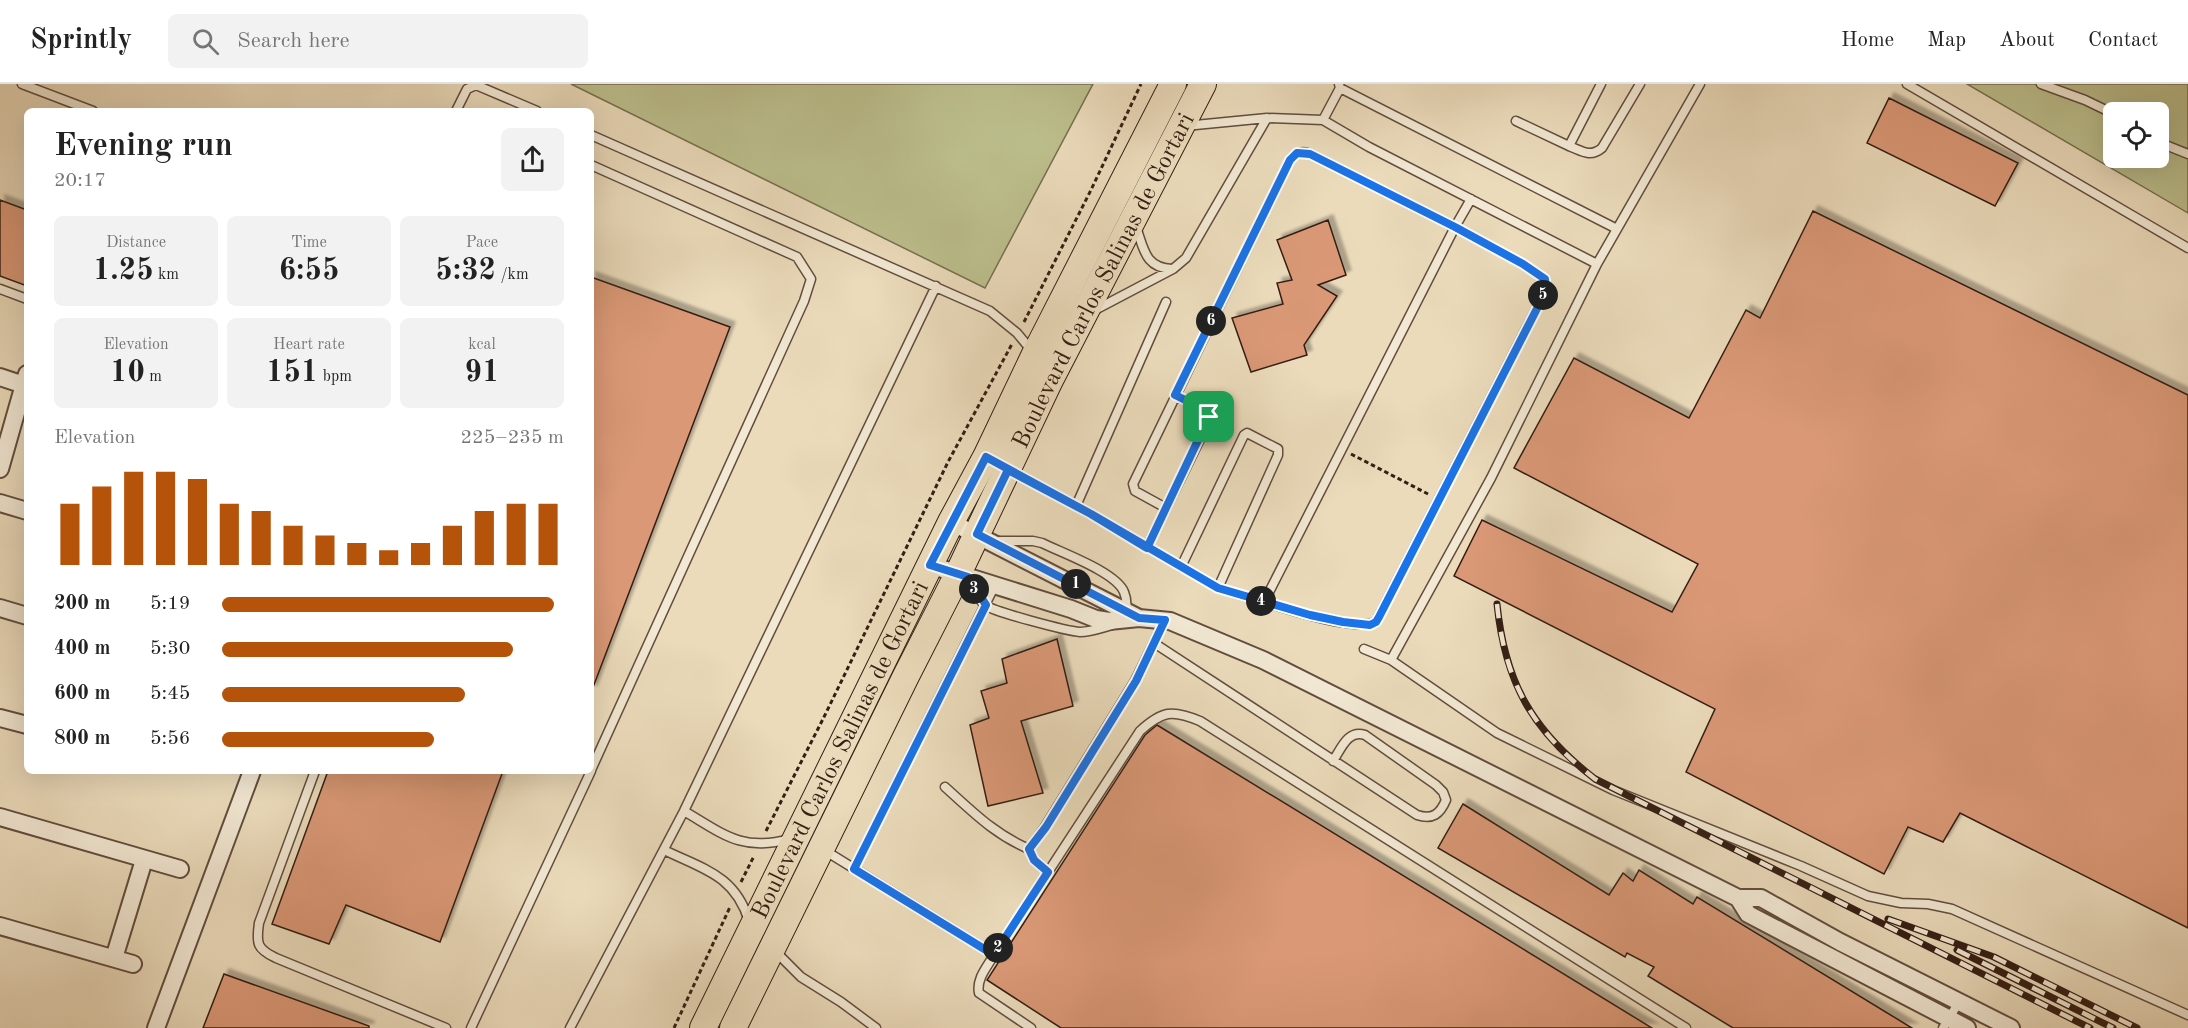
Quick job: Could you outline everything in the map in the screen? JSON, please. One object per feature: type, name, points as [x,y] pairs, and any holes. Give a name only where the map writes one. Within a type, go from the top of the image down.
[{"type":"main road","name":"Boulevard Carlos Salinas de Gortari","points":[[733,1028],[821,848],[984,538],[997,463],[1035,354],[1173,84]]},
{"type":"main road","name":"Boulevard Carlos Salinas de Gortari","points":[[703,1028],[951,522],[997,463],[1050,380],[1203,84]]},
{"type":"street","points":[[0,377],[24,382]]},
{"type":"street","points":[[0,469],[24,389]]},
{"type":"street","points":[[0,503],[24,510]]},
{"type":"street","points":[[951,522],[1055,574],[1129,617]]},
{"type":"street","points":[[930,565],[1096,619],[1129,617],[1165,620],[1186,627],[1263,660],[1738,897],[1761,898],[1840,942],[2011,1028]]},
{"type":"street","points":[[1043,600],[1055,574]]},
{"type":"street","points":[[0,608],[24,615]]},
{"type":"street","points":[[0,718],[24,724]]},
{"type":"street","points":[[156,1028],[251,774]]},
{"type":"street","points":[[0,817],[180,869]]},
{"type":"street","points":[[114,958],[144,860]]},
{"type":"street","points":[[1738,897],[1748,914],[1946,1023],[1967,1028]]},
{"type":"street","points":[[0,926],[133,964]]},
{"type":"lane","points":[[22,84],[85,108]]},
{"type":"lane","points":[[1569,146],[1601,84]]},
{"type":"lane","points":[[1516,121],[1569,146],[1594,154],[1600,150],[1640,84]]},
{"type":"lane","points":[[1390,660],[1491,478],[1597,264],[1700,84]]},
{"type":"lane","points":[[1907,84],[2188,248]]},
{"type":"lane","points":[[2041,84],[2103,109]]},
{"type":"lane","points":[[458,108],[467,89],[476,85],[530,108]]},
{"type":"lane","points":[[1323,120],[1340,86],[1381,110],[1617,229]]},
{"type":"lane","points":[[1182,126],[1266,118],[1323,120],[1369,147],[1597,264]]},
{"type":"lane","points":[[1085,315],[1173,269],[1186,258],[1266,118]]},
{"type":"lane","points":[[594,136],[994,313],[1018,334],[1035,354]]},
{"type":"lane","points":[[2169,146],[2188,154]]},
{"type":"lane","points":[[997,463],[1218,588],[1343,622],[1370,625],[1376,622],[1546,291],[1547,284],[1541,275],[1455,227],[1310,154],[1301,152],[1294,155],[1175,395],[1133,486],[1135,491],[1166,508]]},
{"type":"lane","points":[[594,166],[797,257],[811,279],[804,301],[594,764]]},
{"type":"lane","points":[[1264,602],[1471,199]]},
{"type":"lane","points":[[1134,220],[1150,261],[1154,266],[1173,269]]},
{"type":"lane","points":[[570,1028],[684,811],[936,286]]},
{"type":"lane","points":[[0,289],[24,298]]},
{"type":"lane","points":[[1076,506],[1166,302]]},
{"type":"lane","points":[[1147,548],[1209,417],[1204,409],[1175,395]]},
{"type":"lane","points":[[1181,567],[1244,435],[1247,434],[1274,446],[1278,449],[1278,455],[1218,588]]},
{"type":"lane","points":[[963,575],[986,605],[1056,628],[1080,632],[1097,630],[1129,617],[1124,592],[1113,579],[1033,540],[984,538]]},
{"type":"lane","points":[[1025,558],[1033,540]]},
{"type":"lane","points":[[854,869],[995,585]]},
{"type":"lane","points":[[1029,849],[1046,827],[1136,681],[1165,620]]},
{"type":"lane","points":[[1154,643],[1333,761],[1417,816],[1426,818],[1436,816],[1446,800],[1443,792],[1436,785],[1365,735],[1352,734],[1333,761]]},
{"type":"lane","points":[[1364,649],[1390,660],[1497,733],[1613,790],[1801,866],[1868,896],[1901,903],[1928,904],[1952,909],[2188,1015]]},
{"type":"lane","points":[[1031,1028],[979,993],[981,976],[1140,731],[1154,718],[1168,712],[1186,715],[1200,721],[1686,1028]]},
{"type":"lane","points":[[314,774],[259,923],[256,940],[263,951],[276,958],[446,1028]]},
{"type":"lane","points":[[471,1028],[590,774]]},
{"type":"lane","points":[[945,787],[990,828],[1029,849],[1034,860],[1048,872]]},
{"type":"lane","points":[[684,811],[736,841],[776,843],[795,837]]},
{"type":"lane","points":[[821,848],[994,955]]},
{"type":"lane","points":[[664,850],[717,875],[736,893],[744,905],[751,928]]},
{"type":"lane","points":[[773,949],[801,976],[876,1028]]},
{"type":"lane","points":[[1946,1023],[1959,1002]]},
{"type":"path","points":[[674,1028],[736,893],[948,462],[1018,334],[1142,84]]},
{"type":"path","points":[[1342,449],[1439,500]]},
{"type":"green space","points":[[571,84],[1093,84],[985,288]]},
{"type":"green space","points":[[1967,84],[2188,84],[2188,213],[2111,168],[2169,168],[2169,102],[2103,102],[2103,163]]},
{"type":"building","points":[[1889,98],[2018,163],[1995,206],[1867,143]]},
{"type":"building","points":[[0,200],[24,209],[24,285],[0,276]]},
{"type":"building","points":[[1813,211],[2188,395],[2188,928],[1960,813],[1943,842],[1908,827],[1884,874],[1686,772],[1715,709],[1454,576],[1482,520],[1672,612],[1698,564],[1514,468],[1574,358],[1689,418],[1746,310],[1760,318]]},
{"type":"building","points":[[1328,220],[1346,275],[1318,285],[1337,296],[1304,345],[1307,355],[1251,372],[1232,318],[1283,304],[1277,283],[1292,280],[1277,240]]},
{"type":"building","points":[[594,278],[730,327],[594,685]]},
{"type":"building","points":[[1057,639],[1073,706],[1021,721],[1043,793],[988,806],[970,725],[989,718],[981,691],[1007,683],[1002,659]]},
{"type":"building","points":[[1157,725],[1652,1028],[1061,1028],[987,980],[1145,735]]},
{"type":"building","points":[[327,774],[502,774],[440,942],[346,905],[329,944],[272,924]]},
{"type":"building","points":[[1463,804],[1609,895],[1623,873],[1633,881],[1639,870],[1693,904],[1697,897],[1912,1028],[1733,1028],[1648,976],[1654,967],[1627,953],[1625,957],[1438,848]]},
{"type":"building","points":[[224,974],[369,1026],[369,1028],[203,1028]]},
{"type":"railway","points":[[1497,604],[1507,658],[1525,703],[1554,742],[1595,779],[2090,1028]]},
{"type":"railway","points":[[1888,919],[1994,957],[2137,1028]]},
{"type":"railway","points":[[1957,950],[2113,1028]]},
{"type":"route","points":[[1209,417],[1147,548],[1091,514],[1008,470],[977,534],[1139,618],[1165,620],[1136,681],[1046,827],[1029,849],[1034,860],[1048,872],[994,955],[854,869],[986,605],[975,592],[968,577],[930,565],[986,457],[1091,514],[1121,532],[1147,548],[1218,588],[1310,615],[1370,625],[1379,617],[1546,291],[1545,279],[1523,264],[1455,227],[1306,152],[1297,153],[1290,160],[1175,395],[1204,409],[1209,417]]}]
